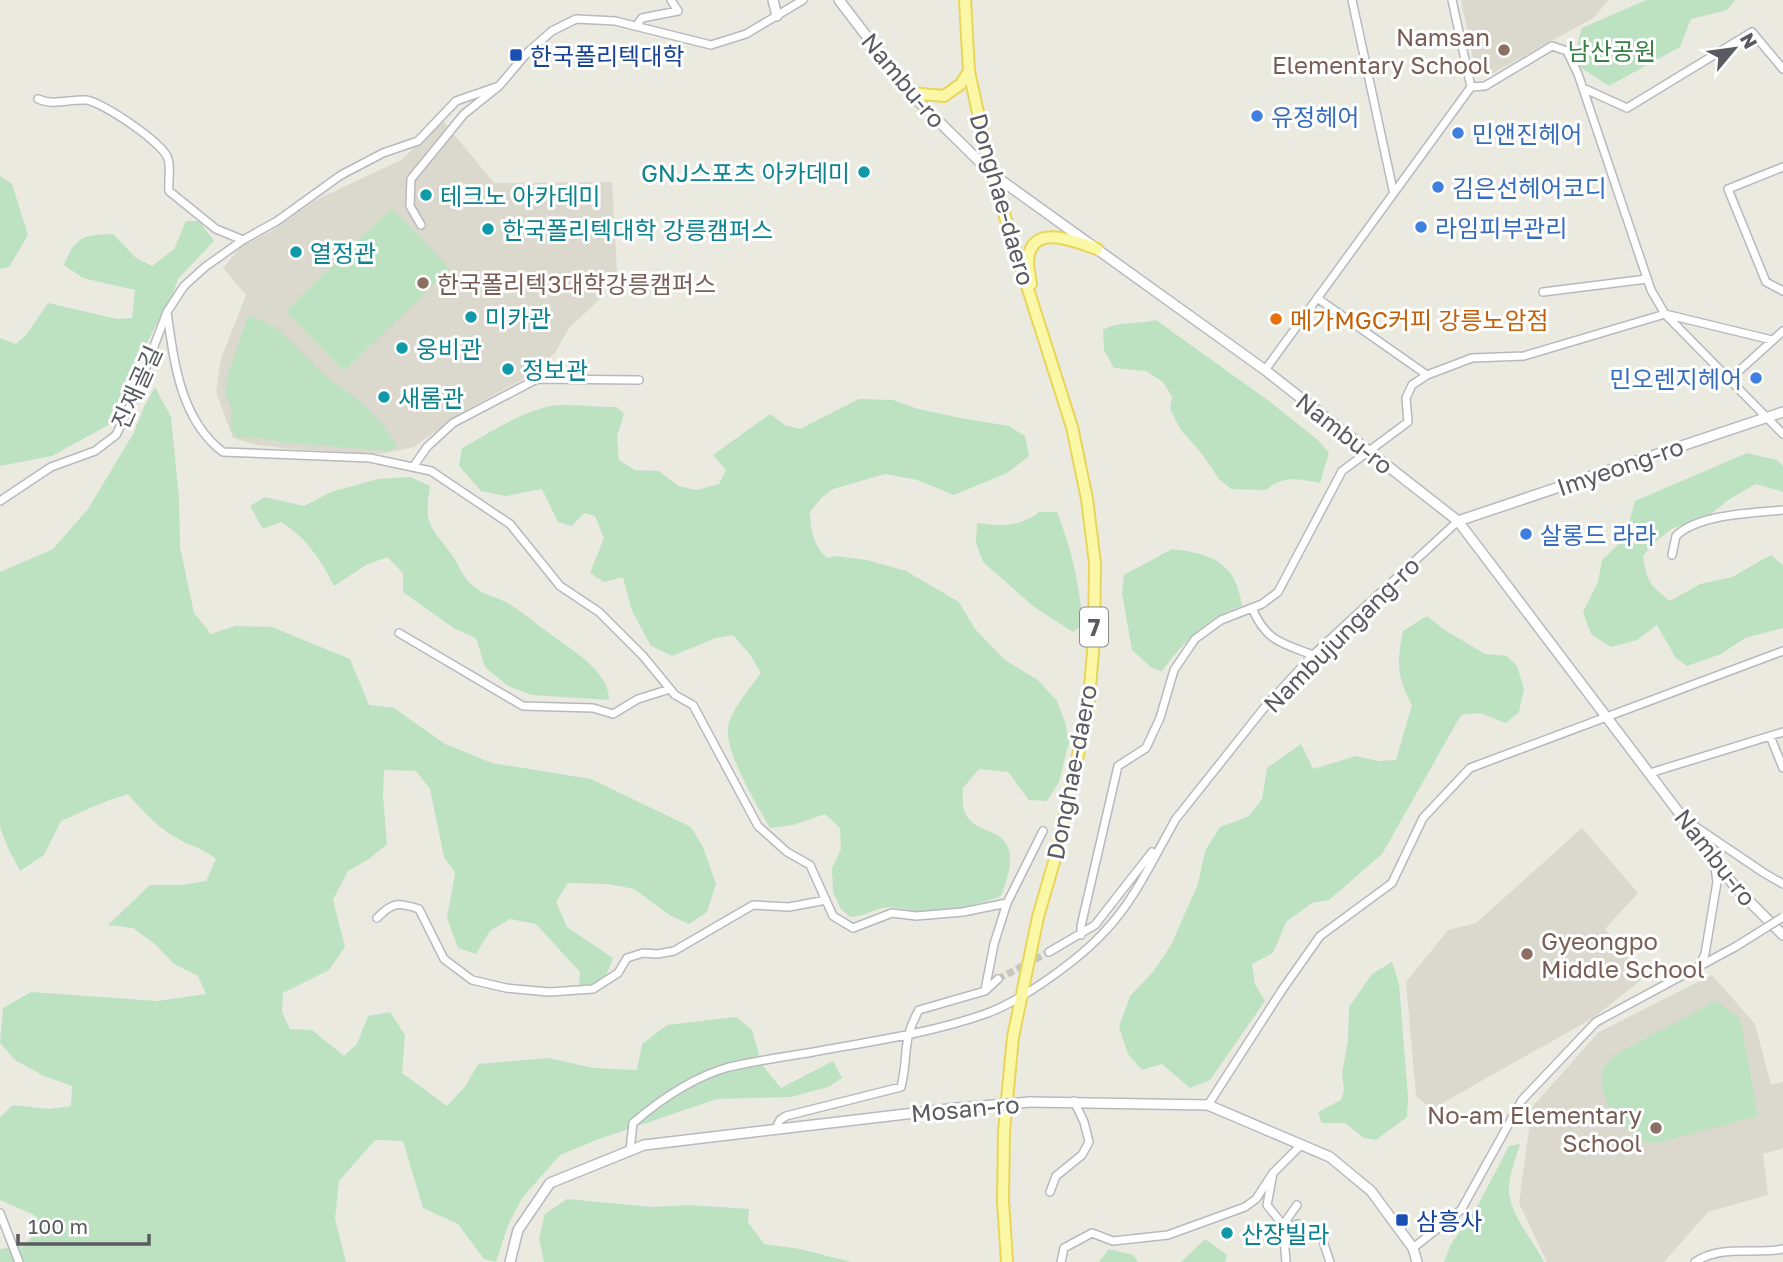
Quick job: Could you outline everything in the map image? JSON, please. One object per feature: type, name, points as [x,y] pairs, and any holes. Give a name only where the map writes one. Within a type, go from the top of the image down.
[{"type":"main road","name":"Donghae-daero","points":[[965,0],[969,71],[991,173],[1072,427],[1087,499],[1096,563],[1094,640],[1088,710],[1056,855],[1038,917],[1013,1037],[1004,1131],[1003,1201],[1007,1262]]},
{"type":"main road","points":[[910,93],[944,96],[961,84],[969,71]]},
{"type":"main road","points":[[1034,307],[1028,261],[1038,241],[1048,237],[1061,237],[1097,249]]},
{"type":"street","points":[[636,26],[642,18],[678,11],[671,0]]},
{"type":"street","points":[[773,0],[777,16]]},
{"type":"street","points":[[421,225],[410,206],[411,179],[464,114],[499,86],[528,52],[552,31],[576,19],[615,21],[711,45],[746,34],[803,0]]},
{"type":"street","name":"Nambu-ro","points":[[839,0],[910,93],[991,173],[1265,370],[1458,521],[1736,888],[1783,935]]},
{"type":"street","points":[[1352,0],[1393,190]]},
{"type":"street","points":[[1452,0],[1471,87]]},
{"type":"street","points":[[1583,88],[1627,108],[1752,33],[1783,69]]},
{"type":"street","points":[[1265,370],[1393,190],[1471,87],[1485,86],[1552,46],[1567,51],[1583,88],[1647,279],[1665,314],[1783,434]]},
{"type":"street","name":"진재골길","points":[[0,501],[51,467],[95,451],[116,435],[135,396],[167,312],[184,286],[205,267],[243,240],[277,221],[341,174],[383,153],[418,141],[456,101],[499,86]]},
{"type":"street","points":[[38,99],[48,104],[89,100],[101,104],[131,126],[146,133],[168,158],[169,191],[216,229],[243,240]]},
{"type":"street","points":[[1783,167],[1728,188],[1766,282],[1783,291]]},
{"type":"street","points":[[1543,292],[1647,279]]},
{"type":"street","points":[[1317,298],[1427,375]]},
{"type":"street","points":[[167,312],[175,372],[188,406],[206,439],[223,452],[370,458],[431,471],[510,524],[560,586],[599,612],[643,656],[675,695],[693,705],[758,826],[787,852],[810,865],[834,916],[853,928],[892,913],[916,916],[964,912],[1007,903]]},
{"type":"street","points":[[1081,935],[1118,766],[1146,748],[1160,718],[1174,670],[1195,639],[1221,620],[1262,604],[1279,592],[1342,471],[1408,422],[1406,398],[1412,385],[1427,375],[1472,358],[1524,356],[1665,314],[1772,340]]},
{"type":"street","points":[[1730,379],[1783,331]]},
{"type":"street","points":[[413,467],[427,447],[453,423],[537,379],[639,380]]},
{"type":"street","name":"Imyeong-ro","points":[[1458,521],[1783,412]]},
{"type":"street","points":[[1672,555],[1676,536],[1689,526],[1718,518],[1783,510]]},
{"type":"street","name":"Nambujungang-ro","points":[[1049,951],[1095,925],[1264,708],[1313,655],[1458,521]]},
{"type":"street","points":[[1252,608],[1259,624],[1276,641],[1313,655]]},
{"type":"street","points":[[399,633],[523,706],[593,708],[613,714],[638,699],[670,689]]},
{"type":"street","points":[[1208,1105],[1320,936],[1392,883],[1423,818],[1470,768],[1783,651]]},
{"type":"street","points":[[1650,773],[1782,733]]},
{"type":"street","points":[[1770,736],[1783,768]]},
{"type":"street","name":"Nambujungang-ro","points":[[630,1150],[633,1123],[670,1095],[696,1080],[728,1068],[907,1034],[987,1014],[1021,995],[1070,964],[1107,930],[1132,897],[1177,817]]},
{"type":"street","points":[[1687,821],[1783,884]]},
{"type":"street","points":[[985,991],[994,944],[1007,903],[1043,831]]},
{"type":"street","points":[[1700,966],[1717,883],[1714,857]]},
{"type":"street","points":[[377,918],[391,905],[403,904],[419,909],[444,959],[472,980],[506,988],[549,992],[593,989],[618,973],[627,958],[643,953],[674,951],[753,905],[789,907],[826,900]]},
{"type":"street","points":[[1413,1248],[1461,1210],[1522,1100],[1596,1022],[1735,947],[1783,917]]},
{"type":"street","points":[[776,1128],[786,1116],[901,1087],[906,1066],[907,1034],[919,1010],[985,991],[998,979]]},
{"type":"street","points":[[1051,1192],[1056,1176],[1082,1155],[1088,1142],[1084,1122],[1074,1101]]},
{"type":"street","name":"Mosan-ro","points":[[510,1262],[518,1230],[550,1183],[644,1145],[957,1108],[1074,1101],[1208,1105],[1330,1157],[1371,1191],[1413,1248],[1417,1262]]},
{"type":"street","points":[[1061,1262],[1064,1248],[1092,1233],[1113,1241],[1168,1235],[1245,1207],[1256,1199],[1273,1173],[1301,1145]]},
{"type":"street","points":[[1273,1173],[1267,1205],[1283,1227],[1286,1262]]},
{"type":"street","points":[[1283,1227],[1297,1205]]},
{"type":"street","points":[[0,1213],[19,1262]]},
{"type":"street","points":[[1283,1227],[1298,1224],[1320,1232],[1330,1262]]},
{"type":"street","points":[[1695,1262],[1706,1254],[1726,1251],[1783,1249]]},
{"type":"shaded area","name":"Namsan Elementary School","points":[[1461,0],[1608,0],[1595,17],[1486,77],[1476,72]]},
{"type":"shaded area","name":"한국폴리텍3대학강릉캠퍼스","points":[[443,121],[494,183],[612,182],[617,271],[600,299],[569,328],[555,353],[532,374],[461,413],[414,447],[381,454],[291,449],[258,445],[233,438],[216,392],[221,359],[246,295],[223,268],[241,247],[273,230],[316,200],[401,160]]},
{"type":"shaded area","name":"Gyeongpo Middle School","points":[[1582,828],[1638,893],[1605,929],[1645,977],[1593,1018],[1432,1109],[1416,1096],[1406,982],[1448,930],[1476,923]]},
{"type":"shaded area","name":"No-am Elementary School","points":[[1712,975],[1755,1024],[1771,1085],[1783,1082],[1783,1148],[1763,1154],[1768,1195],[1708,1212],[1664,1262],[1547,1262],[1519,1203],[1532,1107],[1599,1032]]},
{"type":"green space","name":"남산공원","points":[[1646,0],[1735,0],[1727,10],[1691,19],[1680,47],[1609,86],[1572,62],[1582,28]]},
{"type":"green space","points":[[0,176],[12,184],[28,235],[9,267],[0,269]]},
{"type":"green space","points":[[392,208],[450,269],[344,371],[286,311]]},
{"type":"green space","points":[[186,221],[199,221],[214,241],[178,279],[169,304],[155,327],[112,423],[52,456],[0,466],[0,338],[16,344],[27,334],[48,303],[117,319],[132,318],[135,290],[83,278],[64,265],[68,255],[82,239],[113,234],[135,257],[152,266],[174,249]]},
{"type":"green space","points":[[248,316],[278,330],[325,375],[363,404],[397,446],[390,451],[286,443],[255,437],[238,438],[231,429],[231,408],[225,393],[228,374]]},
{"type":"green space","points":[[1156,320],[1269,401],[1319,441],[1329,453],[1320,483],[1291,479],[1272,485],[1266,490],[1231,489],[1219,479],[1181,430],[1170,409],[1172,397],[1163,382],[1146,371],[1114,368],[1104,350],[1103,330],[1116,325]]},
{"type":"green space","points":[[155,387],[171,417],[179,498],[180,547],[194,613],[211,634],[235,626],[272,627],[350,659],[369,705],[394,708],[445,744],[492,763],[591,779],[691,827],[703,847],[716,884],[707,912],[689,924],[671,916],[634,889],[608,884],[568,883],[556,902],[567,927],[613,958],[605,976],[598,982],[579,986],[580,972],[536,924],[510,919],[490,931],[476,954],[458,948],[447,918],[455,873],[444,857],[430,789],[416,771],[384,770],[387,844],[348,871],[333,900],[345,947],[329,970],[283,993],[282,1012],[290,1029],[312,1030],[344,1056],[357,1044],[368,1016],[390,1012],[405,1035],[402,1073],[447,1106],[465,1087],[478,1064],[549,1058],[593,1068],[637,1070],[642,1044],[667,1025],[736,1017],[752,1030],[762,1065],[781,1088],[833,1061],[842,1078],[828,1087],[791,1097],[717,1099],[560,1155],[522,1198],[508,1225],[496,1262],[484,1259],[458,1224],[423,1208],[403,1141],[375,1140],[339,1181],[335,1219],[346,1262],[0,1262],[0,1249],[25,1246],[40,1225],[34,1215],[0,1200],[0,1117],[13,1105],[49,1109],[71,1106],[72,1086],[44,1076],[15,1060],[0,1043],[3,1008],[31,992],[157,1001],[206,994],[198,976],[174,964],[156,945],[133,928],[108,925],[150,885],[182,885],[206,881],[216,859],[167,832],[128,794],[61,821],[44,855],[20,871],[0,827],[0,572],[53,549],[88,509],[133,434]]},
{"type":"green space","points":[[859,399],[893,400],[918,409],[1009,426],[1025,436],[1029,456],[1007,473],[954,495],[917,480],[885,474],[833,489],[821,498],[810,512],[814,537],[827,558],[836,556],[867,560],[906,571],[959,602],[975,629],[1005,660],[1038,680],[1057,701],[1069,742],[1059,782],[1047,801],[1029,800],[1008,772],[979,769],[963,788],[966,815],[976,825],[1001,838],[1010,852],[1009,870],[1001,896],[974,905],[935,912],[888,907],[850,917],[841,909],[833,892],[832,868],[841,849],[840,828],[825,814],[793,825],[770,828],[737,766],[729,740],[729,722],[761,673],[733,635],[716,638],[672,656],[651,646],[632,611],[623,577],[604,582],[590,573],[604,538],[595,516],[584,513],[572,526],[558,522],[542,489],[506,496],[481,491],[459,466],[462,448],[510,421],[537,410],[562,405],[617,407],[624,414],[617,436],[619,460],[635,470],[659,471],[678,486],[697,490],[719,484],[726,470],[713,455],[770,414],[785,425],[800,429]]},
{"type":"green space","points":[[1747,453],[1777,460],[1783,466],[1783,492],[1756,484],[1728,500],[1705,519],[1673,528],[1643,556],[1644,565],[1651,582],[1670,601],[1700,584],[1732,577],[1771,555],[1783,565],[1783,628],[1745,638],[1721,654],[1687,666],[1675,657],[1657,625],[1637,640],[1611,647],[1591,634],[1583,612],[1598,582],[1602,560],[1625,538],[1635,501]]},
{"type":"green space","points":[[410,477],[430,486],[428,511],[431,526],[469,582],[480,591],[516,608],[586,660],[603,679],[609,700],[532,695],[508,686],[485,667],[476,638],[455,629],[403,592],[403,573],[387,557],[366,565],[334,586],[318,558],[298,534],[281,522],[263,529],[250,506],[265,497],[304,506],[331,492],[378,479]]},
{"type":"green space","points":[[1039,512],[1057,512],[1071,554],[1083,624],[1073,632],[1033,606],[983,562],[976,543],[977,523],[1010,525]]},
{"type":"green space","points":[[1172,549],[1199,554],[1220,563],[1234,579],[1242,606],[1217,617],[1197,632],[1162,671],[1152,668],[1132,650],[1122,593],[1124,575]]},
{"type":"green space","points":[[1427,616],[1443,629],[1485,654],[1507,656],[1517,666],[1524,689],[1519,712],[1506,723],[1480,713],[1461,715],[1382,854],[1329,900],[1312,903],[1286,922],[1273,953],[1252,964],[1255,984],[1265,1001],[1210,1080],[1190,1088],[1162,1064],[1142,1070],[1128,1054],[1119,1027],[1130,996],[1153,972],[1171,945],[1198,884],[1205,851],[1220,827],[1249,816],[1262,799],[1267,768],[1301,744],[1313,769],[1356,756],[1379,761],[1396,760],[1412,705],[1399,669],[1403,631]]},
{"type":"green space","points":[[1392,962],[1399,984],[1408,1097],[1407,1117],[1376,1140],[1364,1138],[1345,1123],[1322,1123],[1318,1112],[1341,1100],[1349,1007],[1372,974]]},
{"type":"green space","points":[[1716,1001],[1740,1018],[1758,1116],[1656,1143],[1644,1142],[1612,1114],[1602,1090],[1602,1071],[1614,1055]]},
{"type":"green space","points":[[1520,1144],[1510,1180],[1511,1202],[1518,1220],[1544,1262],[1444,1262],[1451,1244],[1478,1205],[1509,1146]]},
{"type":"green space","points":[[567,1199],[652,1207],[689,1205],[749,1209],[748,1222],[764,1244],[800,1249],[851,1262],[544,1262],[539,1238],[545,1214]]},
{"type":"green space","points":[[1205,1239],[1227,1255],[1225,1262],[1181,1262]]},
{"type":"green space","points":[[1109,1249],[1133,1255],[1138,1262],[1099,1262]]},
{"type":"tunnel","points":[[998,979],[1049,952]]},
{"type":"place","name":"Namsan Elementary School","points":[[1504,50]]},
{"type":"place","name":"한국폴리텍대학","points":[[516,55]]},
{"type":"place","name":"유정헤어","points":[[1257,116]]},
{"type":"place","name":"민앤진헤어","points":[[1458,133]]},
{"type":"place","name":"GNJ스포츠 아카데미","points":[[864,172]]},
{"type":"place","name":"김은선헤어코디","points":[[1438,187]]},
{"type":"place","name":"테크노 아카데미","points":[[426,195]]},
{"type":"place","name":"라임피부관리","points":[[1421,227]]},
{"type":"place","name":"한국폴리텍대학 강릉캠퍼스","points":[[488,229]]},
{"type":"place","name":"열정관","points":[[296,252]]},
{"type":"place","name":"한국폴리텍3대학강릉캠퍼스","points":[[423,283]]},
{"type":"place","name":"미카관","points":[[471,317]]},
{"type":"place","name":"메가MGC커피 강릉노암점","points":[[1276,319]]},
{"type":"place","name":"웅비관","points":[[402,348]]},
{"type":"place","name":"정보관","points":[[508,369]]},
{"type":"place","name":"민오렌지헤어","points":[[1756,378]]},
{"type":"place","name":"새롬관","points":[[384,397]]},
{"type":"place","name":"살롱드 라라","points":[[1526,534]]},
{"type":"place","name":"Gyeongpo Middle School","points":[[1527,954]]},
{"type":"place","name":"No-am Elementary School","points":[[1656,1128]]},
{"type":"place","name":"삼흥사","points":[[1402,1220]]},
{"type":"place","name":"산장빌라","points":[[1227,1233]]}]
